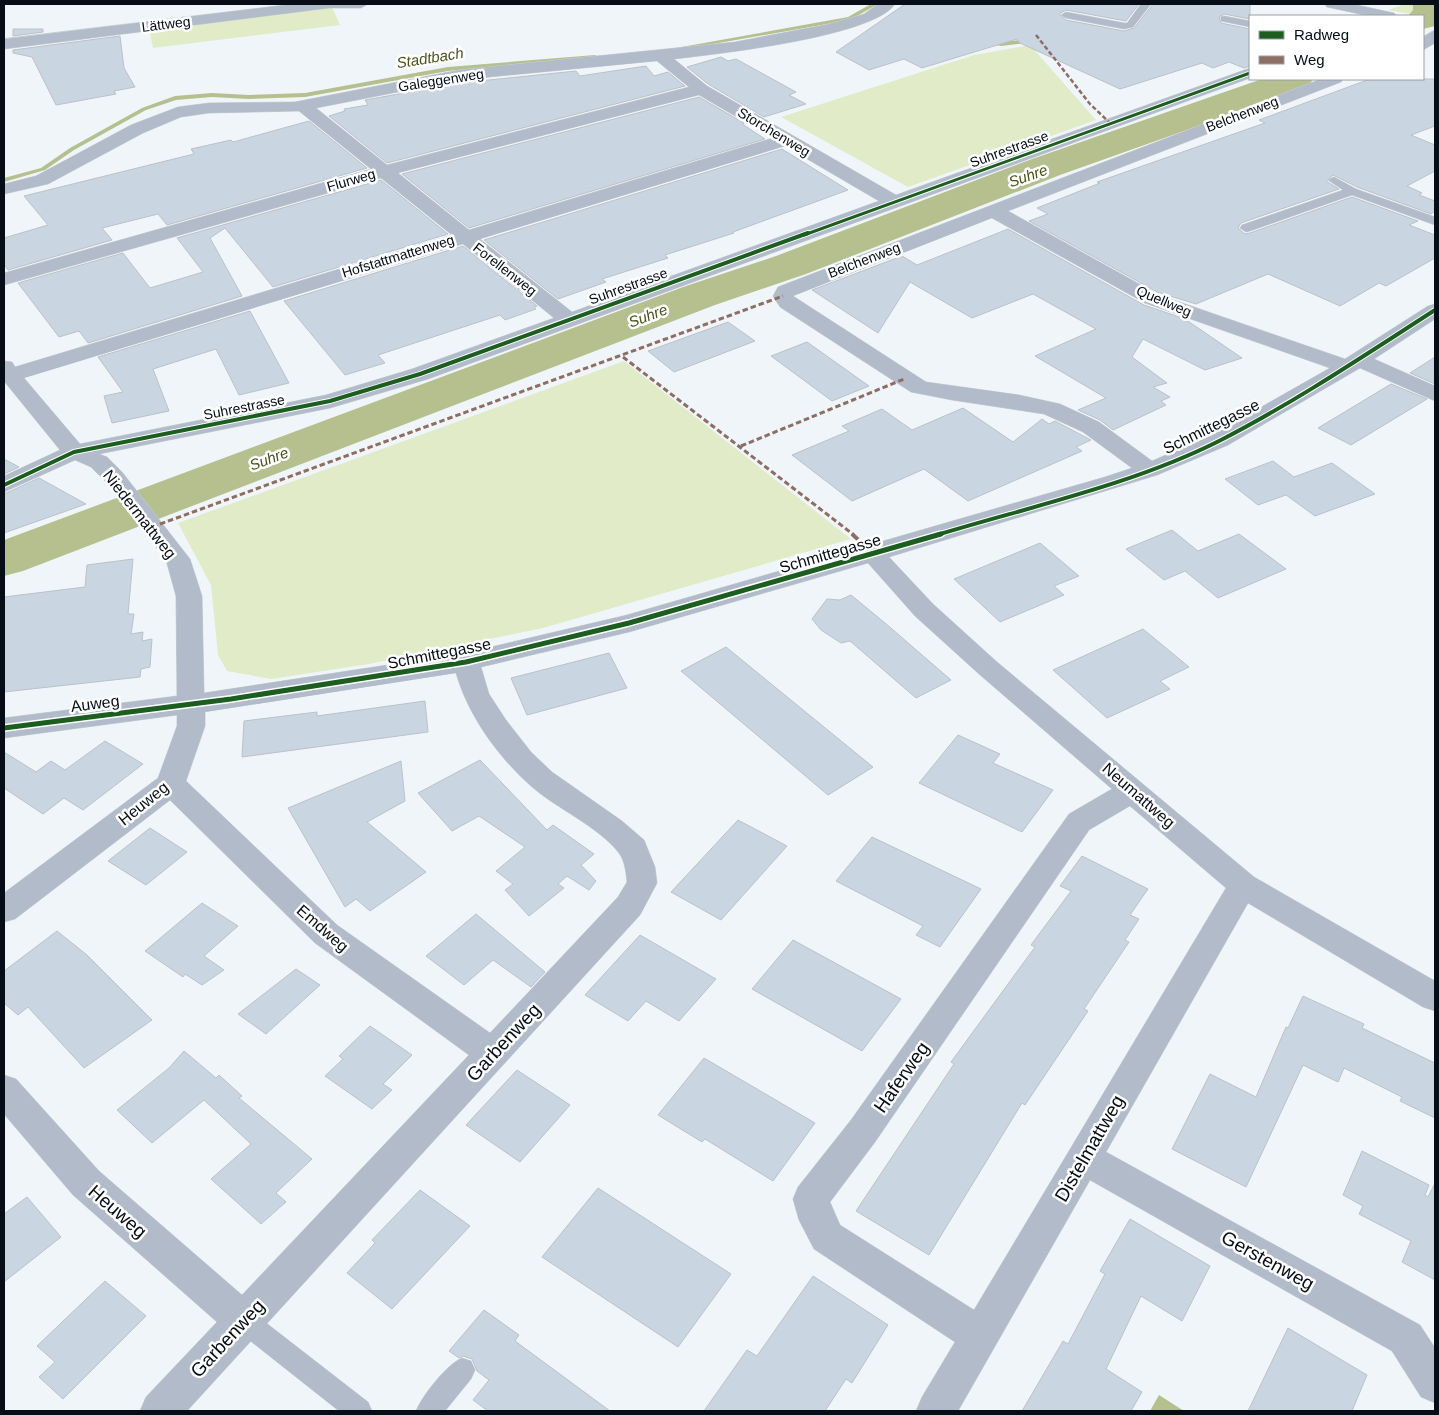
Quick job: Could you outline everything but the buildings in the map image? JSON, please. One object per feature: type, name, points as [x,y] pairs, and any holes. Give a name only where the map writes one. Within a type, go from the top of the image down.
[{"type":"street","name":"Lättweg","points":[[4,44],[329,4],[361,4]]},
{"type":"street","name":"Galeggenweg","points":[[4,189],[42,180],[137,129],[178,112],[209,108],[295,107],[459,76],[660,56],[763,42],[831,28],[869,17],[888,4]]},
{"type":"street","points":[[1332,4],[1363,14],[1376,15]]},
{"type":"street","points":[[1424,43],[1432,30]]},
{"type":"street","name":"Storchenweg","points":[[660,56],[701,89],[894,202]]},
{"type":"street","name":"Suhrestrasse","points":[[4,485],[74,452],[330,401],[420,374],[1249,73]]},
{"type":"street","name":"Belchenweg","points":[[1149,470],[1112,441],[1080,420],[1053,409],[1025,403],[939,392],[919,387],[787,303],[783,296],[785,291],[1332,80]]},
{"type":"street","name":"Flurweg","points":[[4,279],[382,171],[558,123],[701,89]]},
{"type":"street","name":"Forellenweg","points":[[302,105],[569,320]]},
{"type":"street","name":"Hofstattmattenweg","points":[[7,371],[786,140]]},
{"type":"street","name":"Quellweg","points":[[992,210],[1152,299],[1352,363],[1435,394]]},
{"type":"street","name":"Schmittegasse","points":[[190,703],[353,681],[466,662],[629,623],[873,553],[1149,470],[1220,440],[1352,363],[1435,310]]},
{"type":"street","name":"Niedermattweg","points":[[7,371],[74,452],[99,462],[114,476],[178,560],[189,596],[190,703]]},
{"type":"street","name":"Neumattweg","points":[[873,553],[890,575],[924,610],[988,668],[1134,790],[1243,885],[1435,997]]},
{"type":"street","name":"Garbenweg","points":[[160,1411],[242,1320],[629,906],[642,883],[640,867],[633,848],[612,829],[542,779],[522,759],[496,727],[476,695],[466,662]]},
{"type":"street","name":"Auweg","points":[[4,728],[190,703]]},
{"type":"street","name":"Heuweg","points":[[4,910],[170,784],[191,726],[190,703]]},
{"type":"street","name":"Emdweg","points":[[170,784],[188,799],[228,841],[326,934],[492,1053]]},
{"type":"street","name":"Haferweg","points":[[980,1335],[827,1237],[816,1220],[812,1198],[863,1131],[1079,822],[1134,790]]},
{"type":"street","name":"Distelmattweg","points":[[936,1411],[1243,885]]},
{"type":"street","name":"Heuweg","points":[[4,1090],[86,1183],[242,1320]]},
{"type":"street","name":"Gerstenweg","points":[[1083,1158],[1406,1338],[1435,1383]]},
{"type":"lane","points":[[1066,15],[1124,26],[1130,25],[1143,4]]},
{"type":"lane","points":[[1224,19],[1249,24]]},
{"type":"lane","points":[[1334,180],[1352,191],[1435,221]]},
{"type":"lane","points":[[1246,228],[1352,191]]},
{"type":"lane","points":[[242,1320],[359,1411]]},
{"type":"lane","points":[[428,1411],[462,1370]]},
{"type":"shaded area","points":[[1405,4],[1435,4],[1435,23],[1424,19],[1424,15],[1388,10]]},
{"type":"shaded area","points":[[332,7],[340,25],[153,48],[149,29]]},
{"type":"shaded area","points":[[1030,45],[1096,120],[908,187],[781,117],[974,55]]},
{"type":"shaded area","points":[[624,361],[851,539],[543,628],[369,664],[271,679],[227,671],[218,655],[211,585],[178,523]]},
{"type":"shaded area","points":[[1159,1395],[1184,1411],[1150,1411]]},
{"type":"waterway","name":"Stadtbach","points":[[679,48],[850,18],[875,4]]},
{"type":"waterway","name":"Suhre","points":[[1424,18],[1429,12],[1429,4]]},
{"type":"waterway","points":[[987,42],[1001,44],[1032,41]]},
{"type":"waterway","name":"Stadtbach","points":[[4,180],[43,169],[72,149],[144,109],[175,98],[212,95],[249,97],[305,95],[448,69],[595,57]]},
{"type":"waterway","name":"Suhre","points":[[4,559],[699,296],[791,265],[1046,167],[1292,80]]},
{"type":"marked path","points":[[1036,35],[1090,104],[1110,123]]},
{"type":"marked path","points":[[152,527],[783,296]]},
{"type":"marked path","points":[[623,357],[859,539],[873,553]]},
{"type":"marked path","points":[[741,446],[904,379]]},
{"type":"cycle path","points":[[4,485],[74,452],[330,401],[420,374],[1249,73]]},
{"type":"cycle path","points":[[4,728],[231,699],[466,662],[629,623],[920,540],[1113,482],[1149,470],[1220,440],[1347,367],[1435,310]]}]
